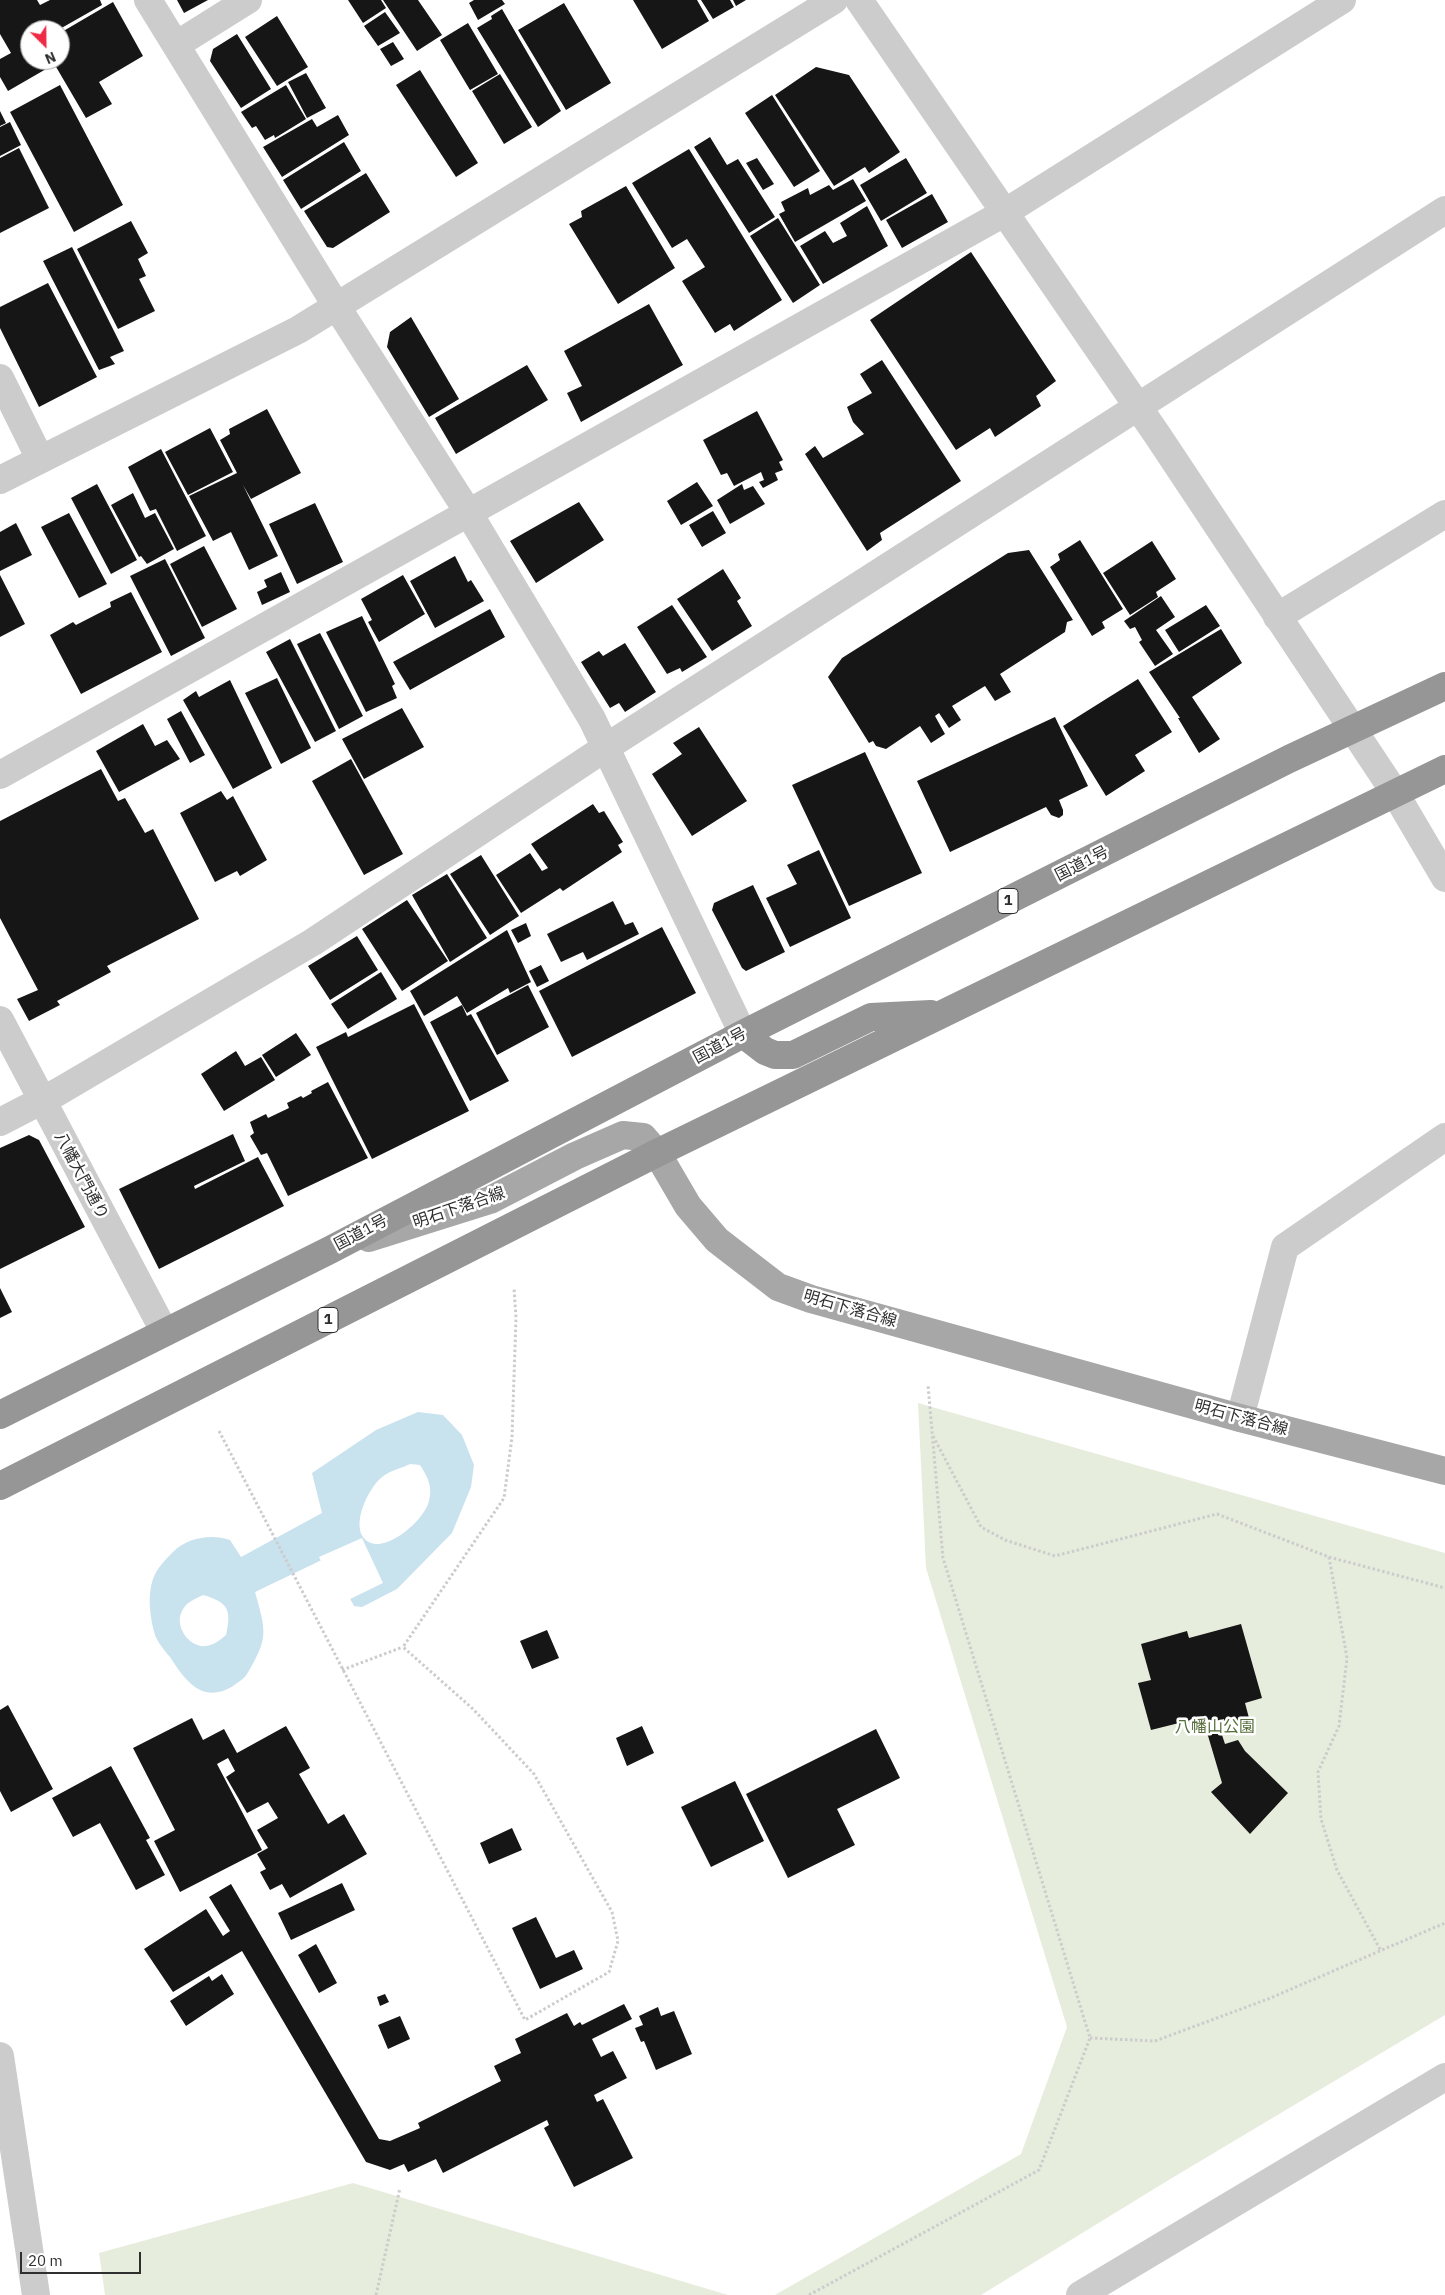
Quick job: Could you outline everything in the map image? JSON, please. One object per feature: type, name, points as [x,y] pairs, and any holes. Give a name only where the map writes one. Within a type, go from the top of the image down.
[{"type":"highway","name":"国道1号","points":[[0,1415],[164,1331],[330,1250],[744,1034],[1352,728],[1445,686]]},
{"type":"highway","name":"1","points":[[0,1486],[657,1153],[1445,769]]},
{"type":"highway","points":[[744,1034],[764,1051],[775,1055],[792,1055],[871,1017],[944,1013]]},
{"type":"main road","name":"明石下落合線","points":[[330,1250],[490,1200],[575,1156],[624,1135],[643,1137],[657,1153],[688,1206],[717,1240],[778,1287],[811,1299],[1240,1418],[1445,1471]]},
{"type":"street","points":[[148,0],[336,307],[468,512],[592,719],[744,1034]]},
{"type":"street","points":[[176,45],[248,0]]},
{"type":"street","points":[[0,480],[298,330],[834,0]]},
{"type":"street","points":[[859,0],[1137,406],[1352,728],[1445,878]]},
{"type":"street","points":[[0,775],[1004,213],[1342,0]]},
{"type":"street","points":[[0,1122],[41,1101],[314,942],[605,748],[1445,210]]},
{"type":"street","points":[[0,378],[40,459]]},
{"type":"street","points":[[1277,617],[1445,514]]},
{"type":"street","name":"八幡大門通り","points":[[0,1020],[41,1101],[164,1331]]},
{"type":"street","points":[[1240,1418],[1285,1247],[1445,1137]]},
{"type":"street","points":[[0,2056],[36,2295]]},
{"type":"street","points":[[1080,2295],[1445,2078]]},
{"type":"path","points":[[342,1670],[403,1647],[504,1498],[512,1437],[516,1318],[514,1288]]},
{"type":"path","points":[[809,2295],[1039,2170],[1090,2038],[943,1558],[928,1385]]},
{"type":"path","points":[[219,1432],[524,2020],[609,1972],[618,1941],[612,1912],[534,1774],[473,1709],[403,1647]]},
{"type":"path","points":[[932,1433],[981,1527],[1005,1540],[1055,1556],[1218,1514],[1329,1556],[1445,1588]]},
{"type":"path","points":[[1329,1556],[1347,1658],[1339,1726],[1318,1772],[1322,1819],[1337,1870],[1381,1951]]},
{"type":"path","points":[[1090,2038],[1155,2041],[1268,1999],[1445,1923]]},
{"type":"path","points":[[376,2295],[400,2188]]},
{"type":"green space","name":"八幡山公園","points":[[918,1403],[1445,1553],[1445,2015],[981,2295],[775,2295],[1021,2154],[1067,2027],[926,1568]]},
{"type":"green space","points":[[353,2183],[728,2295],[105,2295],[99,2253]]},
{"type":"water","points":[[418,1412],[443,1415],[462,1435],[474,1465],[471,1487],[452,1533],[397,1589],[362,1607],[354,1606],[328,1557],[255,1592],[263,1634],[259,1651],[247,1674],[233,1686],[222,1691],[212,1693],[195,1687],[182,1674],[155,1635],[150,1593],[153,1579],[159,1568],[179,1547],[200,1538],[216,1537],[230,1540],[241,1557],[322,1513],[312,1473],[376,1430]],"holes":[[[410,1464],[420,1465],[429,1481],[430,1496],[426,1508],[414,1524],[397,1538],[379,1544],[371,1543],[364,1538],[360,1530],[362,1510],[366,1500],[382,1477]],[[203,1595],[223,1604],[228,1613],[226,1635],[206,1646],[200,1646],[189,1640],[180,1623],[180,1617],[186,1605]]]},
{"type":"pier","points":[[362,1538],[383,1583],[348,1600],[327,1560],[322,1563],[319,1557]]},
{"type":"building","points":[[0,0],[37,0],[40,5],[50,0],[100,0],[102,5],[70,23],[70,20],[20,20],[20,70],[44,70],[8,91],[0,77],[0,59],[11,53],[0,34]]},
{"type":"building","points":[[177,0],[208,0],[184,13]]},
{"type":"building","points":[[348,0],[381,0],[386,8],[363,23]]},
{"type":"building","points":[[383,0],[418,0],[442,35],[417,51]]},
{"type":"building","points":[[474,0],[502,0],[505,4],[478,20],[469,3]]},
{"type":"building","points":[[633,0],[697,0],[709,21],[662,49]]},
{"type":"building","points":[[701,0],[730,0],[734,7],[713,19]]},
{"type":"building","points":[[733,0],[746,0],[736,6]]},
{"type":"building","points":[[113,2],[143,56],[99,82],[112,104],[86,118],[58,70],[70,70],[70,27]]},
{"type":"building","points":[[564,3],[611,83],[566,110],[518,30]]},
{"type":"building","points":[[502,9],[561,111],[538,127],[477,28],[492,19],[491,16]]},
{"type":"building","points":[[385,12],[400,33],[378,46],[364,26]]},
{"type":"building","points":[[277,16],[308,67],[277,86],[245,37]]},
{"type":"building","points":[[468,23],[498,74],[470,90],[440,40]]},
{"type":"building","points":[[237,34],[271,89],[241,108],[210,61],[213,49]]},
{"type":"building","points":[[393,42],[404,59],[391,66],[380,49]]},
{"type":"building","points":[[816,67],[849,75],[900,152],[869,173],[865,167],[834,186],[775,95]]},
{"type":"building","points":[[420,70],[478,163],[456,177],[396,85]]},
{"type":"building","points":[[306,73],[326,108],[307,118],[288,82]]},
{"type":"building","points":[[500,74],[532,127],[504,144],[472,91]]},
{"type":"building","points":[[60,85],[123,205],[74,232],[10,112]]},
{"type":"building","points":[[286,85],[306,119],[275,138],[274,135],[265,140],[256,126],[252,128],[241,112]]},
{"type":"building","points":[[772,95],[820,171],[794,187],[745,113]]},
{"type":"building","points":[[0,111],[6,123],[0,126]]},
{"type":"building","points":[[338,115],[349,135],[282,177],[263,147],[312,119],[317,127]]},
{"type":"building","points":[[10,122],[21,145],[0,156],[0,127]]},
{"type":"building","points":[[710,137],[727,165],[738,159],[775,217],[749,233],[694,147]]},
{"type":"building","points":[[344,142],[361,171],[301,209],[283,180]]},
{"type":"building","points":[[19,148],[49,208],[0,233],[0,158]]},
{"type":"building","points":[[689,149],[782,300],[734,331],[730,324],[715,333],[682,281],[705,267],[687,239],[672,248],[632,183]]},
{"type":"building","points":[[757,158],[774,184],[763,190],[746,163]]},
{"type":"building","points":[[906,158],[927,193],[881,221],[860,185]]},
{"type":"building","points":[[366,173],[390,212],[333,248],[327,247],[304,211]]},
{"type":"building","points":[[853,179],[866,201],[795,242],[779,214],[785,211],[781,202],[808,188],[810,195],[829,185],[833,190]]},
{"type":"building","points":[[626,186],[675,268],[618,304],[569,224],[582,217],[581,211]]},
{"type":"building","points":[[932,194],[948,222],[902,248],[886,220]]},
{"type":"building","points":[[867,206],[888,246],[823,284],[800,246],[825,231],[833,243],[847,236],[840,223]]},
{"type":"building","points":[[778,218],[820,285],[793,303],[750,236]]},
{"type":"building","points":[[131,221],[148,253],[138,259],[146,276],[139,279],[155,311],[118,329],[77,249]]},
{"type":"building","points":[[72,247],[124,351],[110,357],[115,364],[99,370],[43,261]]},
{"type":"building","points":[[971,252],[1056,381],[1036,396],[1041,406],[995,437],[990,428],[956,450],[870,320]]},
{"type":"building","points":[[48,283],[97,377],[39,407],[0,328],[0,307]]},
{"type":"building","points":[[649,304],[683,365],[581,422],[567,393],[582,386],[564,351]]},
{"type":"building","points":[[411,317],[459,399],[429,417],[387,347],[390,332]]},
{"type":"building","points":[[882,360],[961,481],[880,533],[882,540],[867,551],[805,454],[815,446],[823,458],[864,434],[853,422],[847,407],[872,393],[860,374]]},
{"type":"building","points":[[527,365],[548,400],[456,454],[435,418]]},
{"type":"building","points":[[267,409],[301,473],[251,499],[243,485],[278,556],[249,570],[231,532],[213,541],[189,496],[237,473],[220,440],[230,434],[229,429]]},
{"type":"building","points":[[757,411],[783,460],[779,462],[783,470],[775,473],[778,480],[763,488],[759,482],[764,480],[761,472],[734,486],[727,473],[721,475],[703,440]]},
{"type":"building","points":[[210,428],[233,472],[188,495],[165,452]]},
{"type":"building","points":[[161,449],[206,536],[177,551],[156,509],[150,511],[128,467]]},
{"type":"building","points":[[697,482],[713,506],[681,525],[667,501]]},
{"type":"building","points":[[97,484],[137,560],[111,574],[71,498]]},
{"type":"building","points":[[742,484],[744,490],[753,486],[765,504],[730,524],[717,500]]},
{"type":"building","points":[[133,493],[145,518],[155,513],[174,549],[147,564],[141,556],[139,557],[111,505]]},
{"type":"building","points":[[579,502],[604,540],[536,583],[510,541]]},
{"type":"building","points":[[315,503],[343,562],[297,584],[269,524]]},
{"type":"building","points":[[713,511],[726,533],[702,547],[689,525]]},
{"type":"building","points":[[69,513],[107,584],[79,598],[41,527]]},
{"type":"building","points":[[16,523],[32,555],[0,571],[0,532]]},
{"type":"building","points":[[1080,540],[1123,609],[1102,622],[1105,628],[1092,636],[1050,567],[1060,560],[1058,554]]},
{"type":"building","points":[[1152,541],[1176,579],[1156,592],[1158,597],[1130,615],[1103,573]]},
{"type":"building","points":[[204,546],[237,609],[202,627],[170,564]]},
{"type":"building","points":[[1029,550],[1073,620],[1067,622],[1065,632],[1000,674],[1011,692],[995,701],[985,686],[952,706],[961,720],[949,728],[939,713],[935,716],[945,734],[931,743],[920,726],[886,749],[876,746],[873,741],[869,743],[828,677],[842,658],[1008,553]]},
{"type":"building","points":[[455,556],[468,582],[471,580],[484,601],[435,628],[410,581]]},
{"type":"building","points":[[165,559],[205,638],[171,656],[130,576]]},
{"type":"building","points":[[723,569],[741,598],[737,601],[752,626],[712,651],[677,599]]},
{"type":"building","points":[[281,572],[290,592],[262,605],[257,592],[267,587],[264,580]]},
{"type":"building","points":[[0,575],[25,624],[0,637]]},
{"type":"building","points":[[403,575],[425,614],[379,642],[368,622],[372,620],[361,599]]},
{"type":"building","points":[[131,592],[162,652],[81,694],[50,635],[73,622],[76,625],[111,607],[110,602]]},
{"type":"building","points":[[1161,596],[1175,617],[1156,630],[1173,654],[1155,666],[1139,642],[1142,640],[1135,627],[1130,629],[1124,621]]},
{"type":"building","points":[[672,605],[707,657],[682,672],[680,668],[667,674],[637,627]]},
{"type":"building","points":[[1206,605],[1220,626],[1179,652],[1165,630]]},
{"type":"building","points":[[490,609],[505,637],[410,690],[393,662]]},
{"type":"building","points":[[362,616],[395,684],[392,686],[397,698],[366,712],[326,632]]},
{"type":"building","points":[[1221,629],[1242,663],[1192,697],[1220,739],[1199,753],[1178,718],[1180,718],[1149,672]]},
{"type":"building","points":[[320,633],[363,716],[339,729],[297,644]]},
{"type":"building","points":[[290,639],[336,731],[315,742],[266,652]]},
{"type":"building","points":[[625,643],[656,692],[625,712],[619,703],[610,708],[581,662],[599,651],[603,656]]},
{"type":"building","points":[[277,678],[311,748],[281,764],[245,693]]},
{"type":"building","points":[[1138,679],[1172,732],[1135,755],[1145,771],[1106,796],[1063,726]]},
{"type":"building","points":[[230,680],[272,768],[233,789],[183,700],[196,691],[199,697]]},
{"type":"building","points":[[402,708],[424,747],[364,779],[342,739]]},
{"type":"building","points":[[181,711],[205,755],[190,763],[167,719]]},
{"type":"building","points":[[1055,717],[1088,786],[1059,800],[1063,815],[1059,818],[1051,815],[1046,807],[950,852],[917,781]]},
{"type":"building","points":[[143,724],[155,746],[167,740],[180,759],[119,792],[96,751]]},
{"type":"building","points":[[699,727],[747,801],[692,836],[652,774],[682,754],[673,743]]},
{"type":"building","points":[[865,752],[922,873],[849,906],[792,785]]},
{"type":"building","points":[[351,759],[403,854],[364,875],[312,781]]},
{"type":"building","points":[[101,769],[118,801],[125,798],[145,833],[153,829],[199,919],[107,966],[111,972],[57,1001],[60,1005],[29,1021],[17,999],[38,990],[0,918],[0,821]]},
{"type":"building","points":[[221,791],[227,800],[233,796],[267,860],[240,876],[237,871],[215,882],[180,813]]},
{"type":"building","points":[[593,804],[599,813],[604,811],[623,842],[618,845],[622,852],[563,891],[560,888],[521,913],[496,875],[530,853],[542,871],[548,868],[531,844]]},
{"type":"building","points":[[819,850],[851,918],[790,947],[766,898],[797,884],[787,865]]},
{"type":"building","points":[[481,855],[519,916],[490,935],[450,874]]},
{"type":"building","points":[[447,874],[487,938],[450,962],[412,895]]},
{"type":"building","points":[[753,885],[785,952],[746,971],[742,968],[712,910],[714,903]]},
{"type":"building","points":[[407,900],[448,961],[402,991],[362,929]]},
{"type":"building","points":[[613,901],[625,925],[633,922],[639,934],[587,960],[583,952],[561,962],[547,934]]},
{"type":"building","points":[[526,923],[531,936],[518,943],[511,930]]},
{"type":"building","points":[[662,927],[696,993],[572,1057],[539,991]]},
{"type":"building","points":[[507,930],[531,982],[510,993],[508,988],[467,1013],[457,996],[424,1016],[410,991]]},
{"type":"building","points":[[357,936],[378,970],[330,1000],[308,966]]},
{"type":"building","points":[[541,965],[549,981],[537,987],[529,971]]},
{"type":"building","points":[[381,972],[397,999],[348,1029],[331,1004]]},
{"type":"building","points":[[528,985],[549,1027],[497,1055],[476,1013]]},
{"type":"building","points":[[414,1004],[469,1111],[372,1159],[316,1047],[346,1032],[348,1037]]},
{"type":"building","points":[[462,1005],[467,1016],[471,1014],[509,1081],[470,1101],[430,1022]]},
{"type":"building","points":[[296,1033],[311,1055],[276,1077],[262,1055]]},
{"type":"building","points":[[236,1051],[245,1066],[261,1057],[275,1080],[224,1111],[201,1074]]},
{"type":"building","points":[[328,1082],[368,1158],[288,1196],[267,1153],[261,1155],[250,1136],[254,1133],[250,1122],[266,1114],[268,1118],[289,1108],[287,1103],[301,1096],[303,1098],[312,1093],[311,1091]]},
{"type":"building","points":[[233,1134],[245,1161],[194,1186],[195,1189],[258,1157],[284,1206],[159,1269],[119,1189]]},
{"type":"building","points":[[29,1135],[39,1140],[85,1227],[0,1269],[0,1148]]},
{"type":"building","points":[[0,1288],[12,1312],[0,1318]]},
{"type":"building","points":[[1241,1624],[1262,1698],[1245,1703],[1249,1718],[1224,1724],[1224,1719],[1205,1724],[1203,1717],[1151,1730],[1138,1683],[1151,1680],[1141,1644],[1187,1631],[1189,1638]]},
{"type":"building","points":[[547,1630],[559,1658],[532,1669],[520,1641]]},
{"type":"building","points":[[8,1705],[53,1789],[11,1812],[0,1791],[0,1710]]},
{"type":"building","points":[[192,1718],[203,1740],[224,1729],[237,1753],[286,1726],[310,1768],[299,1774],[328,1824],[344,1814],[367,1854],[290,1898],[282,1884],[270,1890],[260,1872],[266,1869],[257,1854],[268,1848],[257,1830],[278,1818],[268,1802],[247,1813],[226,1777],[235,1771],[228,1758],[217,1764],[262,1850],[180,1892],[154,1841],[175,1830],[133,1748]]},
{"type":"building","points":[[642,1726],[654,1753],[627,1766],[616,1738]]},
{"type":"building","points":[[1219,1726],[1225,1744],[1238,1740],[1245,1751],[1288,1793],[1250,1834],[1211,1792],[1222,1783],[1206,1729]]},
{"type":"building","points":[[876,1729],[900,1778],[837,1809],[855,1845],[788,1878],[746,1794]]},
{"type":"building","points":[[111,1766],[150,1838],[146,1840],[165,1875],[136,1890],[100,1823],[73,1837],[52,1798]]},
{"type":"building","points":[[735,1781],[764,1841],[711,1867],[681,1807]]},
{"type":"building","points":[[512,1828],[522,1850],[489,1864],[480,1843]]},
{"type":"building","points":[[342,1883],[355,1910],[291,1940],[278,1913]]},
{"type":"building","points":[[231,1884],[379,2139],[390,2141],[420,2128],[418,2123],[501,2081],[494,2066],[521,2053],[515,2039],[567,2013],[574,2026],[580,2022],[582,2025],[624,2004],[632,2019],[592,2039],[601,2057],[613,2051],[627,2078],[594,2095],[597,2102],[603,2099],[633,2158],[574,2187],[544,2128],[549,2125],[547,2120],[443,2173],[436,2159],[408,2172],[404,2164],[390,2170],[366,2162],[242,1951],[173,1992],[144,1949],[206,1909],[223,1936],[230,1931],[209,1897]]},
{"type":"building","points":[[536,1917],[556,1958],[574,1950],[583,1969],[540,1989],[512,1928]]},
{"type":"building","points":[[316,1944],[337,1983],[319,1993],[298,1955]]},
{"type":"building","points":[[222,1974],[234,1994],[186,2026],[170,2001],[209,1976],[212,1981]]},
{"type":"building","points":[[385,1994],[389,2002],[380,2006],[377,1997]]},
{"type":"building","points":[[658,2007],[661,2016],[674,2011],[692,2054],[656,2070],[644,2041],[641,2042],[635,2028],[643,2025],[639,2016]]},
{"type":"building","points":[[400,2016],[410,2039],[388,2049],[378,2025]]}]
